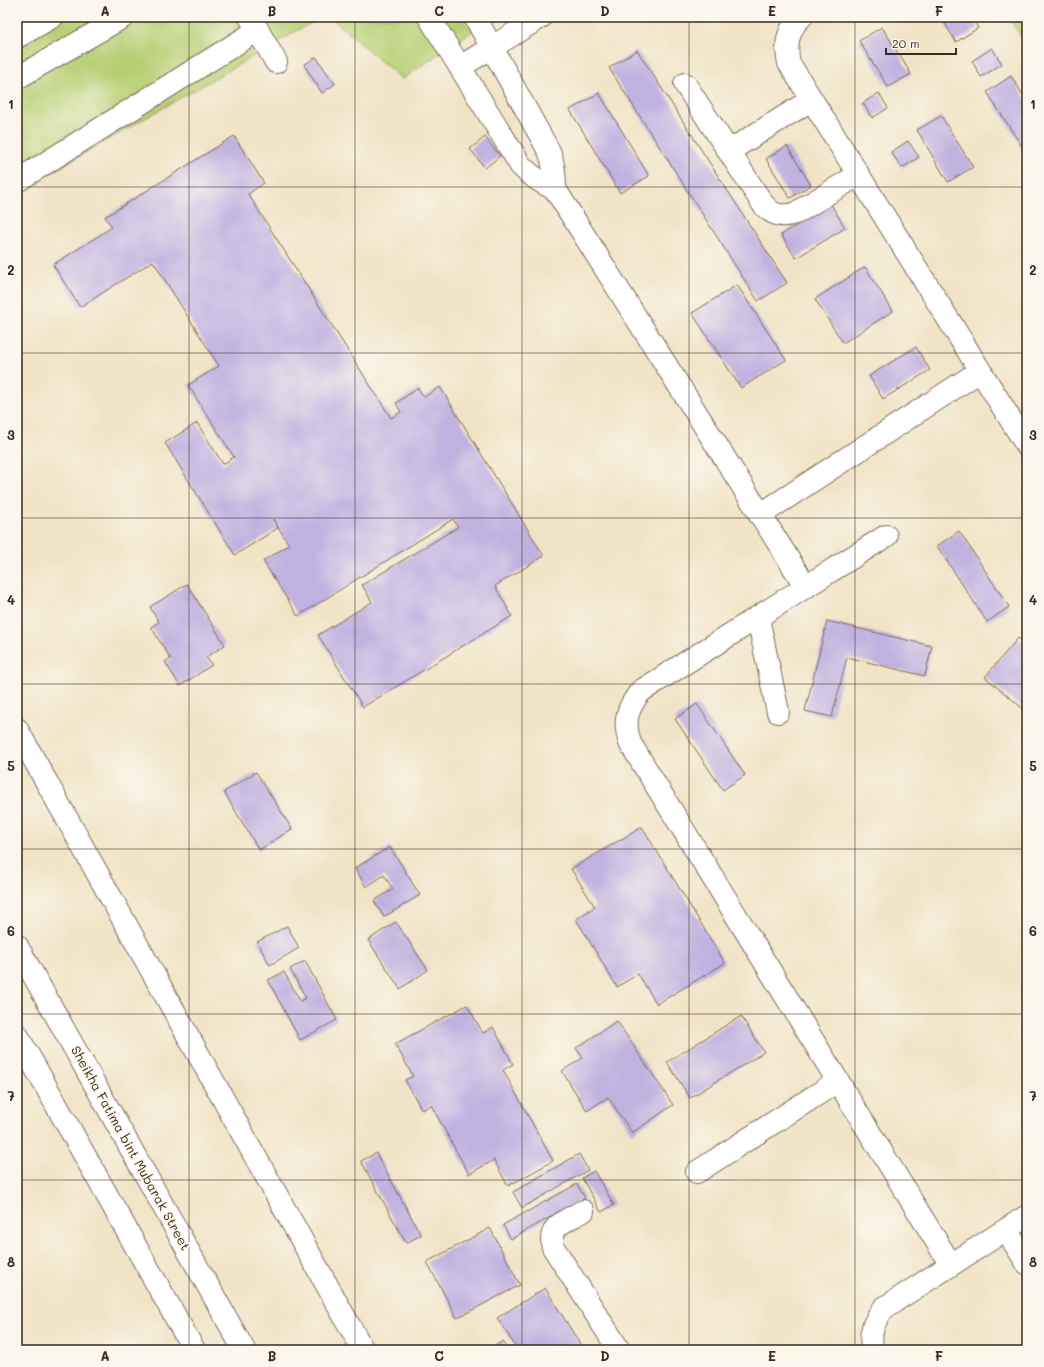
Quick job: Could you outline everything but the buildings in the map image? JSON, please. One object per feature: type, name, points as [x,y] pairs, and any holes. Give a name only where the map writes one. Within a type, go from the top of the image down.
[{"type":"street","points":[[17,37],[52,17]]},
{"type":"street","points":[[17,78],[123,17]]},
{"type":"street","points":[[429,17],[521,166],[531,176],[555,189],[806,587]]},
{"type":"street","points":[[475,17],[550,153],[554,164],[556,177],[555,189]]},
{"type":"street","points":[[460,67],[541,17]]},
{"type":"street","points":[[801,17],[796,21],[790,30],[787,40],[789,63],[1027,446]]},
{"type":"street","points":[[17,181],[254,24],[276,62]]},
{"type":"street","points":[[685,84],[768,210],[774,214],[789,216],[796,213],[858,175]]},
{"type":"street","points":[[729,151],[812,100]]},
{"type":"street","points":[[760,515],[980,371]]},
{"type":"street","points":[[886,536],[642,692],[634,700],[628,711],[626,733],[630,743],[951,1265]]},
{"type":"street","points":[[758,618],[778,712]]},
{"type":"street","points":[[17,730],[363,1350]]},
{"type":"street","name":"Sheikha Fatima bint Mubarak Street","points":[[17,946],[244,1350]]},
{"type":"street","points":[[17,1035],[194,1350]]},
{"type":"street","points":[[697,1172],[838,1081]]},
{"type":"street","points":[[583,1211],[555,1228],[551,1240],[553,1247],[619,1350]]},
{"type":"street","points":[[873,1350],[871,1345],[873,1325],[884,1308],[1027,1216]]},
{"type":"street","points":[[1006,1230],[1027,1263]]},
{"type":"green space","points":[[17,17],[321,17],[17,192]]},
{"type":"green space","points":[[330,17],[493,17],[402,79]]},
{"type":"green space","points":[[1008,17],[1027,17],[1027,46]]}]
